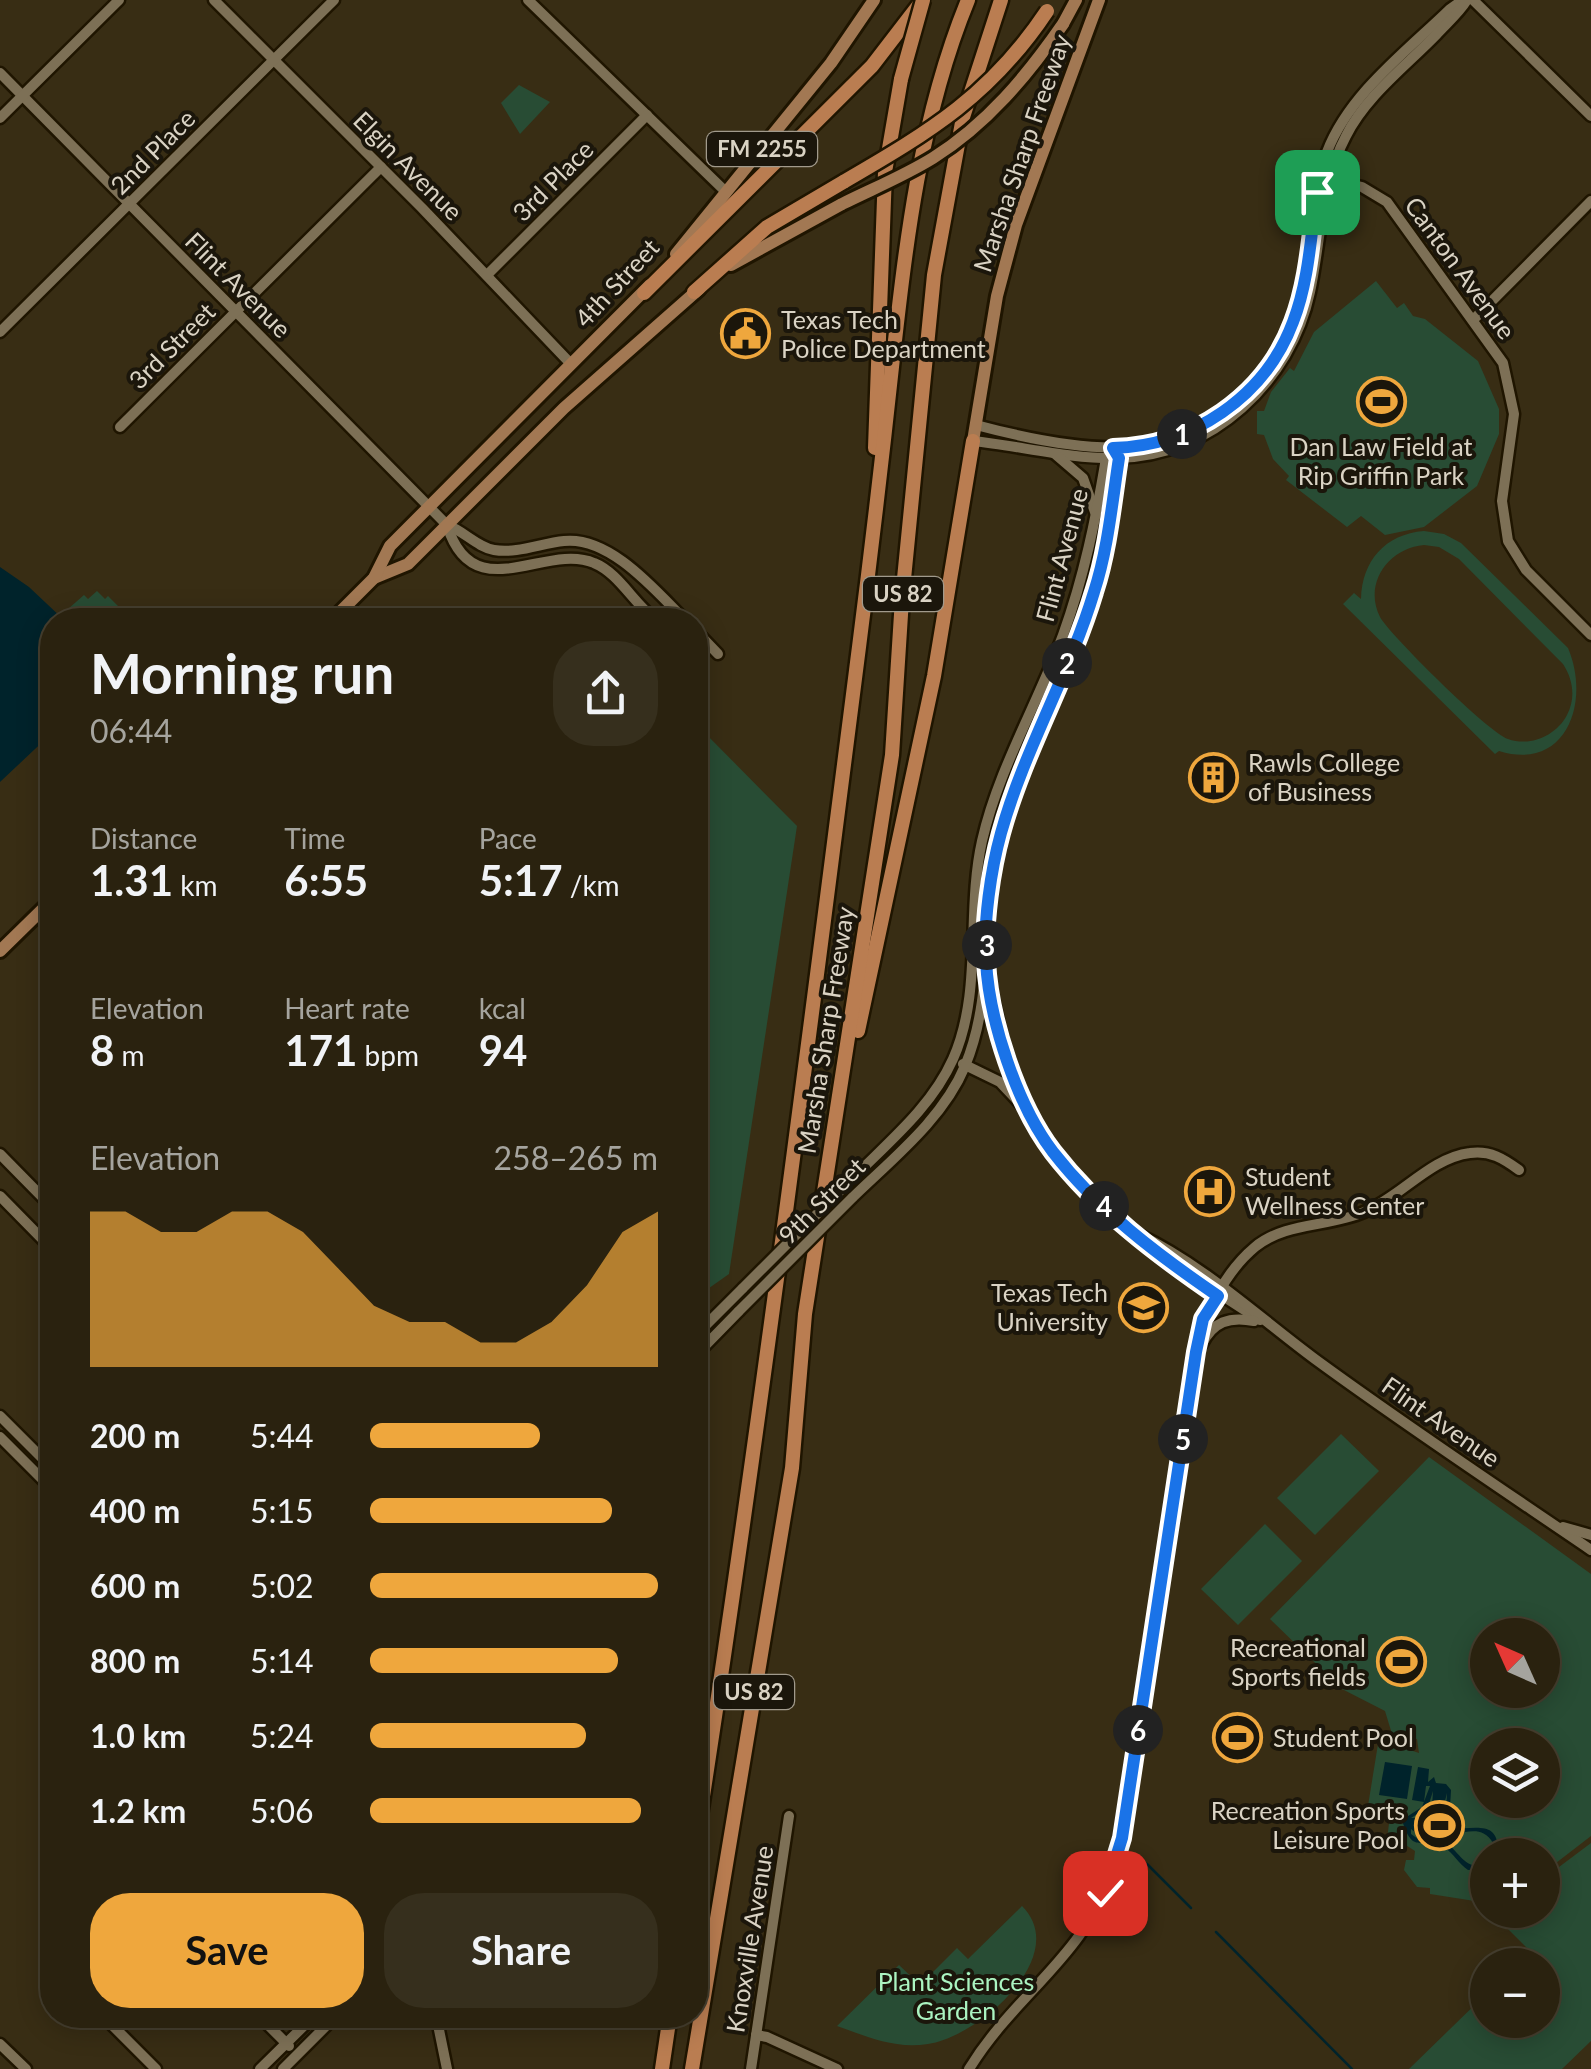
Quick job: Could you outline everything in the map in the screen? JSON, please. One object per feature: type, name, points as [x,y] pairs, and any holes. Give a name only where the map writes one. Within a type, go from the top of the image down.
[{"type":"highway","points":[[872,549],[885,172],[901,79],[923,0]]},
{"type":"highway","points":[[644,293],[872,66],[923,0]]},
{"type":"highway","name":"Marsha Sharp Freeway","points":[[708,1757],[808,1055],[872,549],[904,258],[936,94],[968,0]]},
{"type":"highway","name":"Marsha Sharp Freeway","points":[[708,1973],[792,1468],[805,1314],[892,755],[902,600],[934,275],[963,117],[1002,0]]},
{"type":"highway","points":[[694,292],[767,227],[956,113],[996,77],[1050,5]]},
{"type":"highway","points":[[824,1192],[835,1169],[854,1048],[934,676],[974,441]]},
{"type":"highway","points":[[662,2069],[668,2028]]},
{"type":"highway","name":"Marsha Sharp Freeway","points":[[692,2069],[699,2028]]},
{"type":"main road","name":"4th Street","points":[[344,608],[374,578],[390,546],[428,506],[644,293],[831,63],[874,0]]},
{"type":"main road","name":"FM 2255","points":[[694,292],[738,260],[932,158],[970,132],[1035,64],[1076,0]]},
{"type":"main road","name":"Marsha Sharp Freeway","points":[[974,441],[997,296],[1016,225],[1100,0]]},
{"type":"main road","name":"4th Street","points":[[374,578],[408,564],[564,408],[694,292]]},
{"type":"main road","points":[[0,951],[40,912]]},
{"type":"street","points":[[0,118],[119,0]]},
{"type":"street","name":"Elgin Avenue","points":[[214,0],[571,364]]},
{"type":"street","name":"2nd Place","points":[[0,332],[334,0]]},
{"type":"street","points":[[530,0],[726,192]]},
{"type":"street","points":[[974,441],[1050,451],[1161,451],[1202,435],[1248,404],[1276,372],[1297,336],[1304,316],[1325,178],[1344,138],[1358,116],[1468,0],[1591,116]]},
{"type":"street","name":"Flint Avenue","points":[[0,73],[447,525],[465,531],[484,548],[498,551],[574,540],[600,546],[620,558],[672,608]]},
{"type":"street","name":"3rd Place","points":[[487,276],[648,115]]},
{"type":"street","name":"3rd Street","points":[[120,427],[381,167]]},
{"type":"street","name":"Canton Avenue","points":[[1325,178],[1371,191],[1387,202],[1503,363],[1513,400],[1502,500],[1508,541],[1526,570],[1591,635]]},
{"type":"street","points":[[1474,318],[1591,202]]},
{"type":"street","points":[[976,424],[1113,454]]},
{"type":"street","points":[[1050,451],[1083,478],[1096,516]]},
{"type":"street","name":"Flint Avenue","points":[[1113,454],[1085,570],[1064,633],[986,826],[974,892],[966,1016],[953,1058],[1000,1082],[1028,1112],[1052,1150],[1082,1185],[1155,1252],[1221,1291],[1591,1550]]},
{"type":"street","name":"Flint Avenue","points":[[965,1065],[981,1010],[994,866],[1001,832],[1094,594],[1104,554],[1113,454]]},
{"type":"street","name":"Flint Avenue","points":[[447,525],[458,550],[492,569],[510,570],[566,559],[595,563],[643,608]]},
{"type":"street","points":[[708,644],[718,654],[708,649]]},
{"type":"street","name":"Flint Avenue","points":[[986,960],[1002,1041],[1028,1112]]},
{"type":"street","name":"9th Street","points":[[708,1323],[924,1106],[953,1058]]},
{"type":"street","name":"9th Street","points":[[708,1343],[934,1115],[965,1065]]},
{"type":"street","points":[[969,2069],[997,2028],[1079,1940],[1115,1866],[1203,1319],[1245,1257],[1264,1240],[1288,1230],[1329,1224],[1381,1205],[1458,1155],[1486,1152],[1519,1170]]},
{"type":"street","points":[[0,1154],[40,1195]]},
{"type":"street","points":[[0,1196],[40,1236]]},
{"type":"street","points":[[1196,1357],[1210,1329],[1223,1321],[1246,1319],[1269,1324]]},
{"type":"street","points":[[0,1416],[40,1456]]},
{"type":"street","points":[[0,1437],[40,1477]]},
{"type":"street","points":[[1542,1517],[1591,1535]]},
{"type":"street","name":"Knoxville Avenue","points":[[751,2069],[789,1816]]},
{"type":"street","points":[[115,2028],[156,2069]]},
{"type":"street","points":[[271,2028],[298,2055]]},
{"type":"street","points":[[260,2069],[302,2028]]},
{"type":"street","points":[[283,2069],[324,2028]]},
{"type":"street","points":[[439,2028],[447,2069]]},
{"type":"street","points":[[756,2035],[837,2069]]},
{"type":"street","points":[[0,2044],[26,2069]]},
{"type":"green space","points":[[519,85],[550,102],[520,134],[501,103]]},
{"type":"green space","name":"Dan Law Field at Rip Griffin Park","points":[[1376,281],[1397,308],[1404,303],[1413,316],[1425,319],[1478,361],[1499,409],[1499,434],[1477,486],[1424,527],[1385,535],[1361,516],[1347,527],[1286,480],[1289,476],[1273,459],[1264,435],[1257,434],[1257,411],[1264,411],[1271,392],[1290,368],[1294,371],[1314,332]]},
{"type":"green space","points":[[1410,533],[1444,534],[1461,543],[1568,648],[1574,669],[1574,710],[1556,742],[1541,751],[1522,755],[1499,751],[1495,754],[1343,604],[1354,593],[1361,599],[1366,573],[1378,552]],"holes":[[[1439,547],[1459,559],[1563,664],[1571,682],[1572,702],[1562,722],[1549,734],[1525,742],[1497,733],[1441,682],[1380,617],[1377,580],[1390,560],[1411,548]]]},
{"type":"green space","points":[[97,591],[120,608],[69,608],[84,595],[88,599]]},
{"type":"green space","points":[[708,736],[797,826],[729,1274],[708,1289]]},
{"type":"green space","points":[[1341,1434],[1379,1471],[1315,1535],[1277,1498]]},
{"type":"green space","name":"Recreational Sports fields","points":[[1429,1457],[1591,1574],[1591,1836],[1560,1860],[1560,1838],[1470,1838],[1470,1900],[1430,1894],[1430,1888],[1417,1887],[1404,1870],[1406,1860],[1414,1860],[1415,1851],[1387,1839],[1390,1816],[1367,1812],[1378,1744],[1413,1748],[1419,1753],[1417,1739],[1392,1734],[1385,1711],[1342,1689],[1270,1619]]},
{"type":"green space","points":[[1265,1524],[1302,1561],[1238,1625],[1201,1589]]},
{"type":"green space","points":[[1591,1843],[1591,2041],[1562,2069],[1409,2069],[1470,2010],[1470,2038],[1560,2038],[1560,1948],[1527,1948],[1507,1928],[1560,1928],[1560,1866]]},
{"type":"green space","name":"Plant Sciences Garden","points":[[1022,1906],[1034,1926],[1035,1948],[1027,1970],[1012,1991],[971,2027],[928,2044],[904,2045],[837,2026],[899,1965],[920,1985],[957,1948],[968,1959]]},
{"type":"water","points":[[0,567],[51,608],[40,608],[40,744],[0,782]]},
{"type":"water","points":[[1385,1762],[1412,1766],[1407,1799],[1379,1795]]},
{"type":"water","points":[[1418,1767],[1429,1769],[1428,1782],[1434,1777],[1436,1783],[1446,1784],[1451,1790],[1449,1826],[1482,1828],[1496,1838],[1475,1831],[1453,1834],[1445,1828],[1447,1793],[1443,1809],[1432,1807],[1433,1791],[1428,1807],[1411,1818],[1421,1818],[1429,1824],[1428,1830],[1417,1834],[1411,1829],[1411,1834],[1418,1839],[1446,1842],[1470,1864],[1468,1870],[1437,1843],[1411,1839],[1402,1820],[1424,1802],[1412,1800]]},
{"type":"waterway","points":[[1118,1859],[1147,1864],[1191,1908]]},
{"type":"waterway","points":[[1216,1932],[1352,2069]]},
{"type":"place","name":"Texas Tech Police Department","points":[[746,334]]},
{"type":"place","name":"Dan Law Field at Rip Griffin Park","points":[[1381,401]]},
{"type":"place","name":"Rawls College of Business","points":[[1213,777]]},
{"type":"place","name":"Student Wellness Center","points":[[1210,1191]]},
{"type":"place","name":"Texas Tech University","points":[[1143,1307]]},
{"type":"place","name":"Recreational Sports fields","points":[[1401,1662]]},
{"type":"place","name":"Student Pool","points":[[1238,1738]]},
{"type":"place","name":"Recreation Sports Leisure Pool","points":[[1440,1825]]},
{"type":"route","points":[[1105,1893],[1122,1838],[1196,1352],[1203,1319],[1218,1296],[1155,1252],[1082,1185],[1052,1150],[1028,1112],[1002,1041],[986,960],[994,866],[1007,813],[1094,594],[1119,458],[1113,448],[1153,444],[1206,423],[1249,390],[1272,364],[1293,322],[1302,290],[1317,192]]}]
